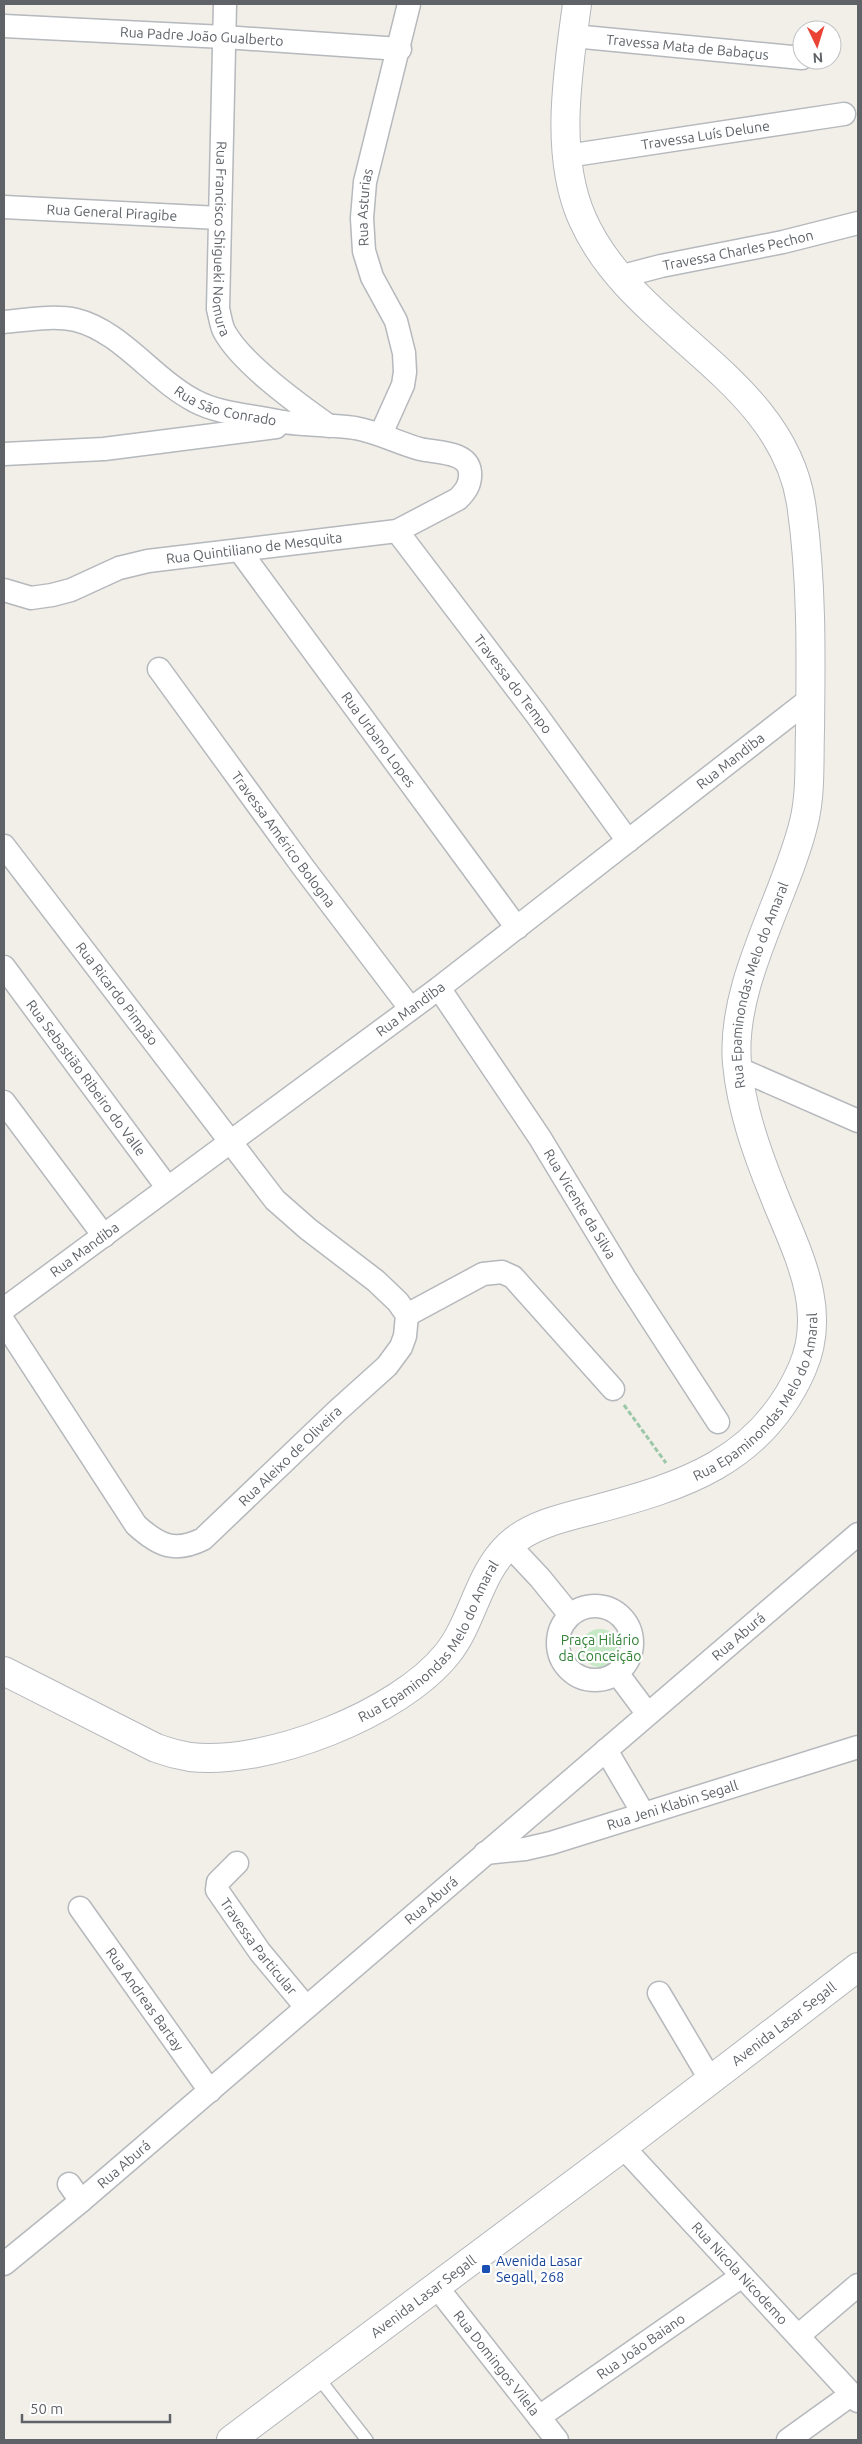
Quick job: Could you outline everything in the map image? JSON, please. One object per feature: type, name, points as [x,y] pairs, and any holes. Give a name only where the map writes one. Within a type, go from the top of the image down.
[{"type":"street","name":"Rua Francisco Shigueki Nomura","points":[[225,4],[218,309],[223,330],[236,348],[287,396],[329,426]]},
{"type":"street","name":"Rua Asturias","points":[[381,434],[403,385],[405,372],[404,352],[396,321],[372,277],[364,251],[362,218],[365,182],[400,49],[409,4]]},
{"type":"street","name":"Rua Epaminondas Melo do Amaral","points":[[4,1671],[156,1748],[173,1754],[196,1758],[238,1754],[277,1747],[352,1722],[390,1703],[428,1676],[449,1652],[462,1632],[487,1577],[509,1545],[534,1529],[557,1520],[638,1498],[702,1473],[737,1454],[762,1430],[784,1400],[802,1368],[813,1323],[812,1298],[803,1264],[754,1143],[738,1068],[740,1018],[753,965],[796,849],[806,815],[810,700],[809,576],[801,502],[796,477],[787,453],[772,429],[742,394],[639,298],[620,277],[597,247],[580,214],[567,156],[567,86],[577,4]]},
{"type":"street","name":"Rua Padre João Gualberto","points":[[4,26],[224,37],[400,49]]},
{"type":"street","name":"Travessa Mata de Babaçus","points":[[573,36],[792,57]]},
{"type":"street","name":"Travessa Luís Delune","points":[[567,156],[844,114]]},
{"type":"street","name":"Rua General Piragibe","points":[[4,207],[219,218]]},
{"type":"street","name":"Travessa Charles Pechon","points":[[620,277],[661,266],[783,242],[858,223]]},
{"type":"street","name":"Rua São Conrado","points":[[4,322],[76,320],[108,336],[171,386],[195,402],[230,412],[295,425],[329,426],[381,434],[418,448],[464,459]]},
{"type":"street","points":[[4,454],[104,448],[295,425]]},
{"type":"street","name":"Rua Quintiliano de Mesquita","points":[[4,590],[31,598],[52,595],[71,590],[120,568],[148,561],[397,531],[458,499],[465,492],[471,476],[469,465],[464,459]]},
{"type":"street","name":"Travessa do Tempo","points":[[397,531],[536,714],[628,841]]},
{"type":"street","name":"Rua Urbano Lopes","points":[[240,551],[517,928]]},
{"type":"street","name":"Travessa Américo Bologna","points":[[158,670],[303,867],[410,1008]]},
{"type":"street","name":"Rua Mandiba","points":[[4,1309],[438,988],[810,700]]},
{"type":"street","name":"Rua Ricardo Pimpão","points":[[4,846],[229,1143]]},
{"type":"street","name":"Rua Sebastião Ribeiro do Valle","points":[[4,967],[167,1187]]},
{"type":"street","name":"Rua Vicente da Silva","points":[[438,988],[540,1138],[624,1277],[718,1422]]},
{"type":"street","points":[[738,1068],[858,1121]]},
{"type":"street","points":[[6,1108],[104,1236]]},
{"type":"street","points":[[229,1143],[287,1212],[376,1281],[398,1302],[407,1315],[483,1274],[502,1272],[513,1277],[613,1389]]},
{"type":"street","name":"Rua Aleixo de Oliveira","points":[[4,1322],[136,1525],[153,1541],[173,1546],[190,1545],[203,1539],[387,1366],[401,1347],[405,1336],[407,1315]]},
{"type":"street","name":"Rua Aburá","points":[[4,2264],[75,2192],[210,2091],[858,1534]]},
{"type":"street","points":[[509,1545],[540,1578],[570,1616]]},
{"type":"street","points":[[590,1606],[601,1606],[611,1609],[624,1620],[632,1634],[633,1645],[630,1656],[617,1673],[596,1680],[574,1674],[566,1666],[559,1651],[559,1635],[563,1624],[570,1616],[590,1606]]},
{"type":"street","points":[[617,1673],[647,1714]]},
{"type":"street","name":"Rua Jeni Klabin Segall","points":[[485,1853],[525,1849],[551,1843],[858,1747]]},
{"type":"street","points":[[606,1750],[643,1813]]},
{"type":"street","name":"Travessa Particular","points":[[237,1862],[218,1882],[217,1890],[260,1952],[306,2007]]},
{"type":"street","name":"Rua Andreas Bartay","points":[[80,1908],[210,2091]]},
{"type":"street","name":"Avenida Lasar Segall","points":[[231,2440],[623,2147],[858,1967]]},
{"type":"street","points":[[659,1993],[710,2079]]},
{"type":"street","name":"Rua Nicola Nicodemo","points":[[623,2147],[855,2397]]},
{"type":"street","name":"Rua João Baiano","points":[[539,2417],[742,2276]]},
{"type":"street","points":[[798,2336],[858,2285]]},
{"type":"street","name":"Rua Domingos Vilela","points":[[436,2286],[557,2440]]},
{"type":"street","points":[[788,2440],[855,2397]]},
{"type":"lane","points":[[317,2376],[367,2440]]},
{"type":"path","points":[[613,1389],[680,1482]]},
{"type":"green space","name":"Praça Hilário da Conceição","points":[[600,1629],[614,1634],[619,1648],[614,1662],[600,1667],[586,1662],[581,1648],[586,1634]]},
{"type":"place","name":"Avenida Lasar Segall, 268","points":[[486,2269]]}]
